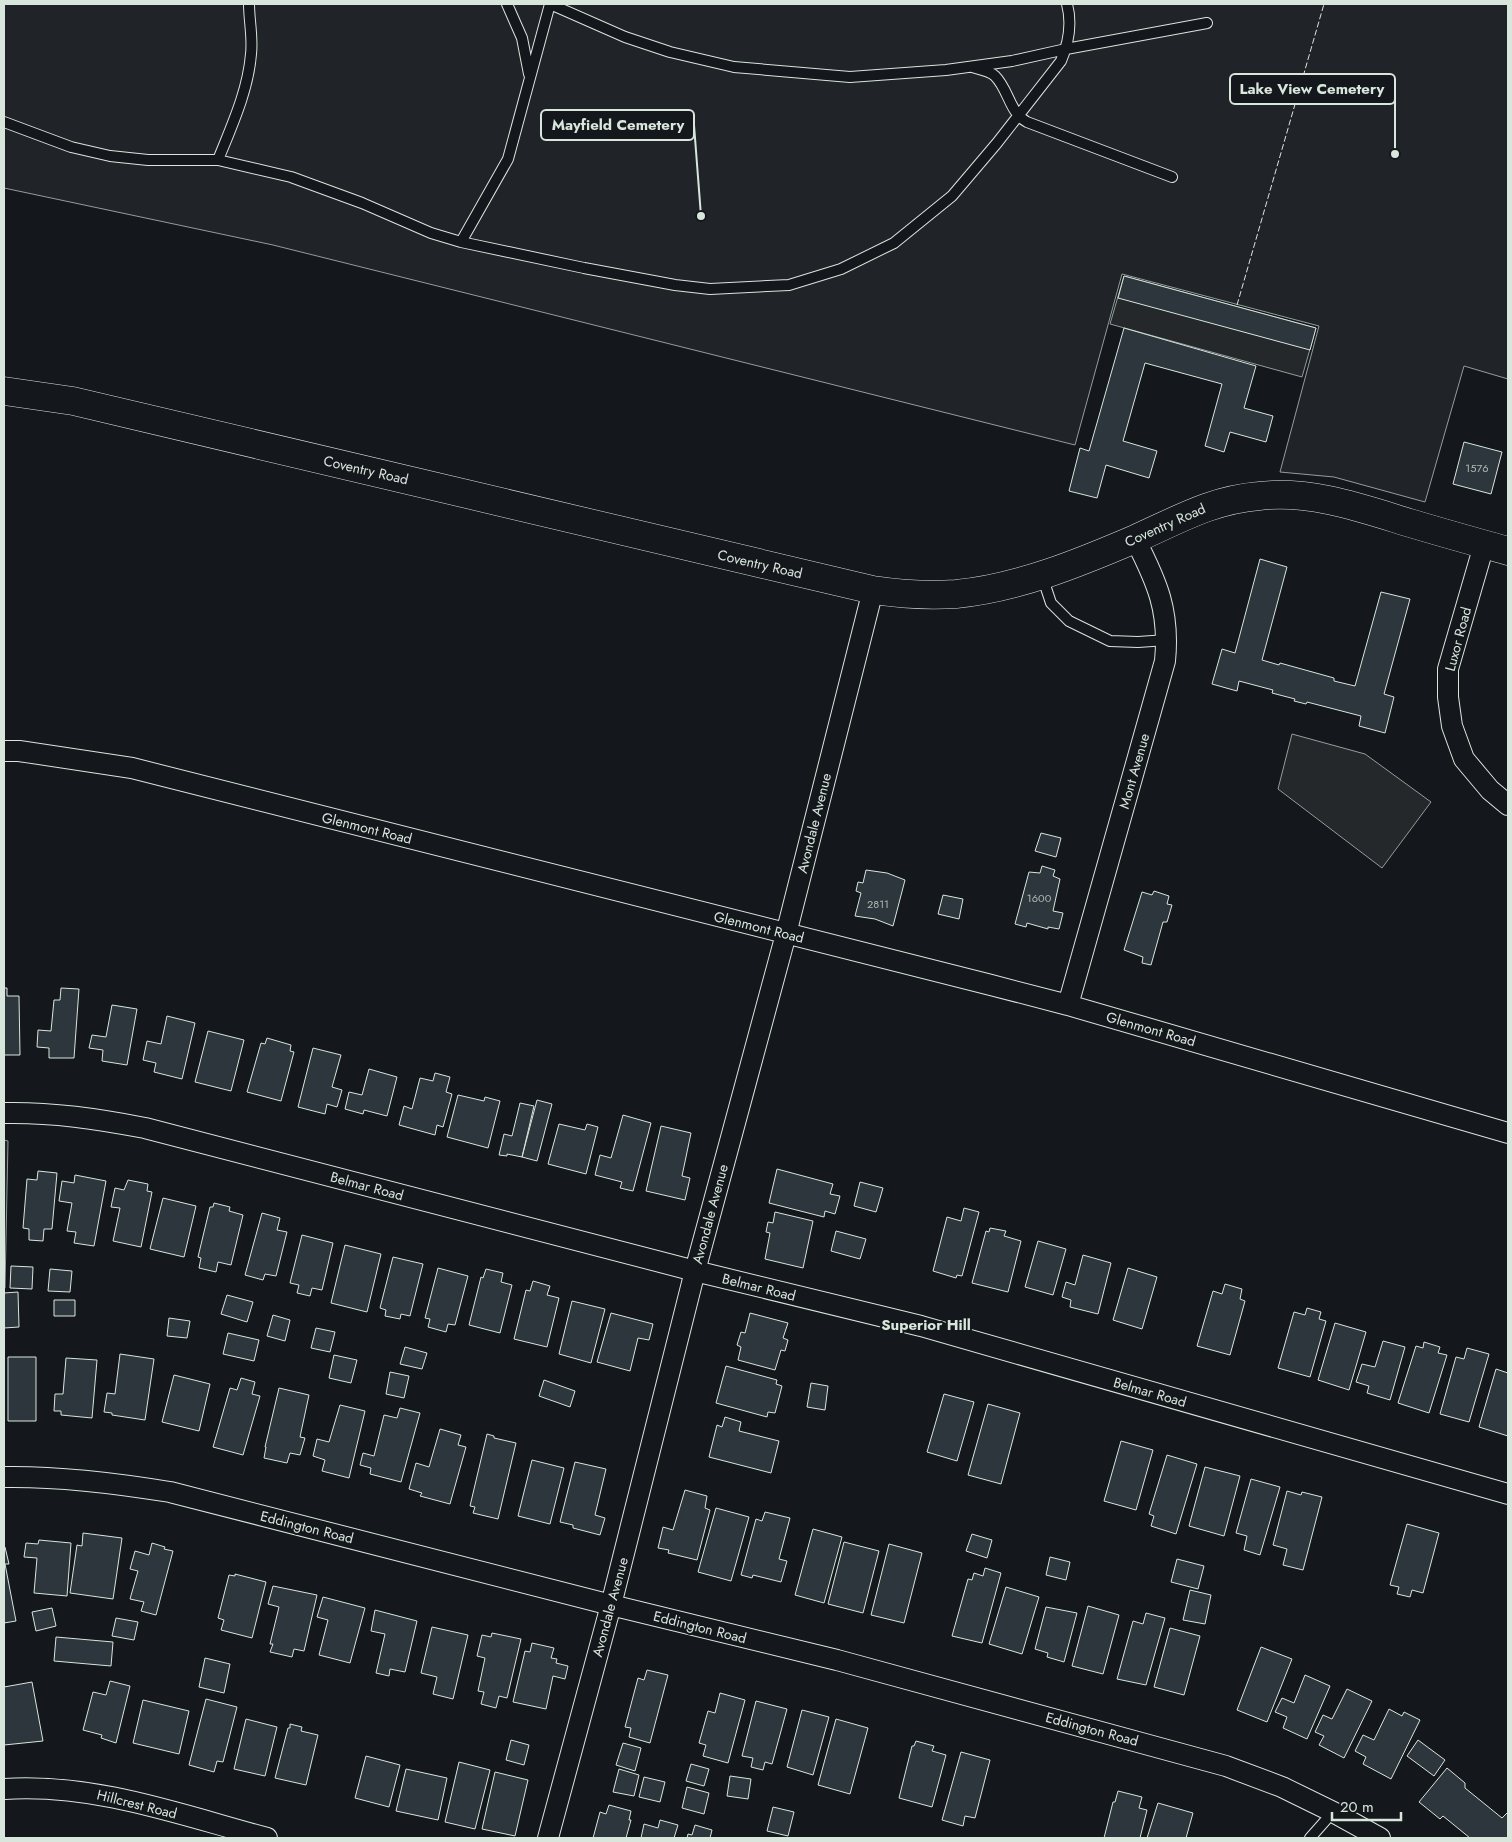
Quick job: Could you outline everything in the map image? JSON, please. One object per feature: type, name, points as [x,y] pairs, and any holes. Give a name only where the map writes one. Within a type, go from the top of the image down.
[{"type":"street","name":"Coventry Road","points":[[4,391],[73,401],[873,590],[909,595],[956,594],[998,587],[1042,575],[1136,539],[1212,504],[1255,496],[1293,496],[1344,503],[1496,548]]},
{"type":"street","name":"Mont Avenue","points":[[1068,1005],[1165,661],[1168,640],[1161,597],[1152,571],[1136,539]]},
{"type":"street","name":"Luxor Road","points":[[1496,548],[1448,669],[1448,697],[1452,726],[1464,759],[1490,790],[1508,805]]},
{"type":"street","name":"Avondale Avenue","points":[[548,1838],[611,1605],[695,1271],[786,934],[873,590]]},
{"type":"street","name":"Glenmont Road","points":[[4,751],[19,751],[132,768],[1068,1005],[1508,1133]]},
{"type":"street","name":"Belmar Road","points":[[4,1113],[27,1112],[86,1117],[145,1128],[695,1271],[921,1326],[1508,1494]]},
{"type":"street","name":"Eddington Road","points":[[4,1477],[69,1479],[121,1484],[170,1492],[611,1605],[836,1660],[1226,1766],[1282,1787],[1380,1838]]},
{"type":"street","name":"Hillcrest Road","points":[[4,1790],[54,1788],[115,1797],[268,1838]]},
{"type":"lane","points":[[218,160],[246,86],[252,52],[249,4]]},
{"type":"lane","points":[[507,4],[522,38],[530,82]]},
{"type":"lane","points":[[461,242],[508,159],[550,4],[625,37],[670,52],[734,67],[850,77],[1012,61],[1066,49],[1208,23]]},
{"type":"lane","points":[[4,122],[71,147],[110,156],[148,160],[218,160],[290,177],[362,203],[431,233],[461,242],[675,285],[710,289],[789,285],[841,269],[894,243],[952,196],[1018,118],[1061,61],[1066,49],[1070,16],[1067,4]]},
{"type":"lane","points":[[971,66],[994,74],[1003,87],[1018,118],[1172,176]]},
{"type":"lane","points":[[1042,575],[1051,602],[1069,621],[1110,641],[1168,640]]},
{"type":"lane","points":[[1310,1838],[1333,1812]]},
{"type":"shaded area","points":[[4,4],[1508,4],[1508,379],[1464,366],[1425,502],[1334,477],[1280,472],[1319,326],[1122,274],[1075,445],[273,245],[4,188]]},
{"type":"shaded area","points":[[1124,276],[1316,328],[1302,377],[1110,324]]},
{"type":"shaded area","points":[[1292,734],[1365,754],[1431,802],[1382,868],[1278,789]]},
{"type":"shaded area","points":[[4,1140],[8,1141],[5,1288],[4,1288]]},
{"type":"building","points":[[1124,276],[1316,328],[1310,350],[1118,298]]},
{"type":"building","points":[[1124,328],[1256,366],[1244,408],[1273,416],[1266,442],[1230,432],[1224,452],[1205,446],[1222,384],[1145,363],[1123,441],[1157,451],[1149,478],[1106,465],[1097,498],[1069,491],[1080,448],[1089,451]]},
{"type":"building","points":[[1464,442],[1502,452],[1491,494],[1453,484]]},
{"type":"building","points":[[1260,559],[1287,567],[1262,660],[1334,678],[1334,681],[1355,686],[1381,592],[1410,599],[1384,694],[1394,697],[1385,733],[1359,726],[1361,716],[1307,702],[1306,704],[1294,701],[1295,699],[1272,693],[1273,690],[1239,681],[1237,691],[1212,684],[1222,649],[1235,653]]},
{"type":"building","points":[[1041,833],[1061,838],[1056,857],[1035,851]]},
{"type":"building","points":[[1042,866],[1055,870],[1053,876],[1060,879],[1053,911],[1063,913],[1059,929],[1048,927],[1048,929],[1027,923],[1026,927],[1015,924],[1029,872],[1040,873]]},
{"type":"building","points":[[866,870],[887,873],[905,880],[893,926],[875,919],[855,916],[861,893],[856,891],[858,882],[863,883]]},
{"type":"building","points":[[1154,891],[1169,896],[1167,904],[1172,905],[1167,922],[1163,922],[1151,965],[1142,963],[1143,957],[1124,950],[1142,892],[1152,895]]},
{"type":"building","points":[[943,895],[963,899],[959,919],[938,914]]},
{"type":"building","points":[[4,988],[7,988],[7,996],[19,996],[20,1055],[4,1055]]},
{"type":"building","points":[[61,988],[79,989],[74,1058],[49,1058],[49,1048],[37,1047],[38,1030],[51,1031],[54,1000],[60,1000]]},
{"type":"building","points":[[112,1005],[137,1009],[127,1065],[102,1061],[103,1050],[89,1048],[92,1035],[106,1037]]},
{"type":"building","points":[[167,1016],[195,1023],[182,1079],[154,1072],[156,1063],[143,1060],[147,1041],[161,1044]]},
{"type":"building","points":[[208,1031],[244,1040],[231,1091],[195,1082]]},
{"type":"building","points":[[267,1038],[291,1045],[290,1051],[294,1052],[281,1101],[247,1092],[261,1043],[265,1044]]},
{"type":"building","points":[[313,1048],[341,1055],[332,1087],[342,1090],[337,1107],[327,1104],[325,1114],[298,1107]]},
{"type":"building","points":[[369,1069],[397,1077],[387,1116],[364,1110],[363,1114],[345,1109],[349,1092],[362,1095]]},
{"type":"building","points":[[435,1073],[450,1077],[446,1092],[452,1094],[443,1127],[437,1125],[435,1135],[399,1125],[404,1106],[412,1109],[420,1078],[433,1081]]},
{"type":"building","points":[[458,1095],[484,1101],[485,1097],[500,1101],[488,1148],[447,1137]]},
{"type":"building","points":[[537,1100],[552,1104],[537,1161],[522,1157]]},
{"type":"building","points":[[520,1103],[534,1106],[522,1157],[507,1154],[507,1156],[499,1155],[504,1134],[512,1136]]},
{"type":"building","points":[[623,1115],[651,1123],[633,1191],[620,1188],[622,1182],[595,1175],[600,1155],[611,1158]]},
{"type":"building","points":[[559,1124],[585,1130],[587,1124],[598,1127],[586,1174],[548,1164]]},
{"type":"building","points":[[661,1126],[691,1133],[682,1176],[690,1178],[685,1200],[646,1191]]},
{"type":"building","points":[[777,1169],[833,1184],[830,1194],[840,1196],[835,1214],[825,1211],[824,1217],[769,1203]]},
{"type":"building","points":[[38,1171],[57,1173],[52,1229],[44,1229],[43,1241],[29,1240],[29,1229],[23,1228],[27,1179],[37,1180]]},
{"type":"building","points":[[75,1175],[106,1181],[94,1246],[74,1243],[76,1232],[67,1231],[72,1203],[59,1201],[62,1181],[74,1183]]},
{"type":"building","points":[[128,1180],[148,1184],[147,1191],[152,1192],[141,1247],[113,1241],[120,1208],[111,1207],[115,1188],[124,1190]]},
{"type":"building","points":[[860,1182],[883,1188],[876,1212],[854,1206]]},
{"type":"building","points":[[163,1198],[196,1206],[184,1257],[150,1249]]},
{"type":"building","points":[[214,1203],[230,1207],[229,1211],[243,1215],[231,1265],[218,1262],[216,1272],[199,1268],[201,1258],[198,1257],[210,1207],[213,1207]]},
{"type":"building","points":[[964,1208],[979,1212],[962,1276],[957,1275],[956,1278],[933,1271],[947,1217],[961,1221]]},
{"type":"building","points":[[775,1212],[813,1221],[803,1268],[765,1259],[770,1233],[766,1232],[768,1222],[773,1223]]},
{"type":"building","points":[[262,1213],[280,1218],[277,1230],[287,1232],[276,1276],[265,1274],[263,1280],[245,1275]]},
{"type":"building","points":[[990,1228],[1006,1231],[1004,1236],[1021,1241],[1008,1292],[972,1283],[986,1231],[989,1232]]},
{"type":"building","points":[[836,1231],[866,1239],[860,1259],[831,1251]]},
{"type":"building","points":[[302,1235],[333,1243],[322,1290],[312,1288],[310,1296],[297,1293],[299,1285],[290,1283]]},
{"type":"building","points":[[1038,1241],[1066,1249],[1053,1295],[1025,1287]]},
{"type":"building","points":[[345,1245],[381,1254],[367,1312],[331,1303]]},
{"type":"building","points":[[1083,1255],[1111,1263],[1098,1314],[1070,1307],[1071,1300],[1062,1297],[1066,1282],[1075,1285]]},
{"type":"building","points":[[393,1257],[423,1264],[410,1316],[401,1314],[400,1319],[385,1316],[386,1310],[380,1308]]},
{"type":"building","points":[[11,1266],[33,1267],[32,1289],[10,1288]]},
{"type":"building","points":[[438,1268],[468,1276],[455,1325],[448,1324],[446,1332],[428,1327],[430,1319],[425,1318]]},
{"type":"building","points":[[1128,1268],[1157,1277],[1142,1329],[1113,1320]]},
{"type":"building","points":[[50,1269],[72,1271],[70,1292],[48,1291]]},
{"type":"building","points":[[486,1269],[503,1273],[501,1282],[512,1285],[500,1333],[469,1325],[481,1277],[483,1278]]},
{"type":"building","points":[[533,1281],[550,1286],[547,1295],[559,1298],[547,1347],[514,1339],[526,1290],[530,1291]]},
{"type":"building","points":[[1225,1284],[1242,1289],[1240,1299],[1245,1301],[1230,1355],[1197,1346],[1213,1291],[1222,1294]]},
{"type":"building","points":[[18,1292],[19,1327],[4,1328],[4,1293]]},
{"type":"building","points":[[227,1295],[253,1302],[247,1322],[221,1314]]},
{"type":"building","points":[[54,1300],[75,1300],[75,1316],[54,1316]]},
{"type":"building","points":[[572,1301],[605,1309],[591,1363],[559,1354]]},
{"type":"building","points":[[1307,1308],[1321,1312],[1319,1319],[1326,1321],[1310,1377],[1278,1368],[1294,1312],[1305,1315]]},
{"type":"building","points":[[611,1313],[653,1324],[649,1340],[638,1338],[630,1371],[597,1362]]},
{"type":"building","points":[[750,1313],[788,1323],[783,1338],[788,1340],[785,1351],[781,1350],[775,1370],[738,1360],[741,1347],[737,1345],[741,1332],[745,1333]]},
{"type":"building","points":[[273,1315],[290,1320],[285,1341],[267,1336]]},
{"type":"building","points":[[169,1318],[190,1321],[187,1338],[167,1336]]},
{"type":"building","points":[[1335,1323],[1366,1332],[1349,1390],[1318,1380]]},
{"type":"building","points":[[316,1328],[335,1332],[330,1352],[311,1348]]},
{"type":"building","points":[[228,1333],[259,1340],[254,1361],[223,1354]]},
{"type":"building","points":[[1383,1341],[1405,1347],[1390,1400],[1367,1393],[1369,1386],[1356,1382],[1362,1364],[1375,1367]]},
{"type":"building","points":[[1424,1342],[1440,1347],[1438,1353],[1447,1355],[1429,1413],[1398,1403],[1416,1346],[1423,1348]]},
{"type":"building","points":[[405,1347],[427,1353],[422,1369],[400,1364]]},
{"type":"building","points":[[1467,1348],[1489,1354],[1469,1422],[1440,1414],[1456,1357],[1464,1359]]},
{"type":"building","points":[[120,1354],[154,1359],[145,1420],[104,1412],[107,1393],[115,1394]]},
{"type":"building","points":[[334,1355],[357,1360],[351,1383],[329,1378]]},
{"type":"building","points":[[8,1357],[36,1357],[36,1421],[8,1421]]},
{"type":"building","points":[[66,1358],[97,1360],[92,1418],[61,1415],[61,1411],[54,1411],[55,1394],[63,1394]]},
{"type":"building","points":[[726,1366],[777,1380],[776,1384],[782,1386],[775,1413],[768,1412],[767,1417],[716,1403]]},
{"type":"building","points":[[1496,1369],[1508,1373],[1508,1436],[1479,1427]]},
{"type":"building","points":[[390,1372],[409,1376],[404,1398],[386,1394]]},
{"type":"building","points":[[174,1375],[210,1384],[199,1431],[162,1422]]},
{"type":"building","points":[[241,1378],[255,1382],[252,1394],[260,1396],[243,1455],[213,1447],[230,1388],[237,1390]]},
{"type":"building","points":[[544,1380],[575,1391],[570,1407],[539,1396]]},
{"type":"building","points":[[811,1383],[828,1386],[825,1410],[807,1407]]},
{"type":"building","points":[[279,1388],[309,1395],[300,1437],[305,1438],[300,1455],[290,1453],[287,1463],[264,1458]]},
{"type":"building","points":[[944,1394],[974,1402],[957,1461],[927,1452]]},
{"type":"building","points":[[988,1404],[1020,1413],[1001,1484],[968,1475]]},
{"type":"building","points":[[340,1405],[365,1411],[349,1478],[322,1471],[325,1460],[313,1456],[317,1439],[329,1442]]},
{"type":"building","points":[[400,1408],[420,1413],[401,1482],[370,1474],[371,1468],[360,1465],[363,1453],[374,1456],[384,1415],[397,1418]]},
{"type":"building","points":[[725,1417],[741,1422],[739,1431],[779,1441],[771,1473],[709,1457],[717,1425],[722,1427]]},
{"type":"building","points":[[440,1429],[461,1435],[458,1445],[466,1447],[450,1504],[420,1496],[422,1493],[409,1489],[416,1463],[429,1467]]},
{"type":"building","points":[[487,1434],[494,1436],[494,1438],[516,1443],[498,1519],[473,1513],[475,1507],[470,1506]]},
{"type":"building","points":[[1121,1441],[1153,1450],[1136,1510],[1104,1501]]},
{"type":"building","points":[[1167,1455],[1197,1464],[1176,1534],[1151,1526],[1154,1516],[1149,1514]]},
{"type":"building","points":[[532,1460],[564,1468],[550,1524],[518,1516]]},
{"type":"building","points":[[575,1462],[606,1469],[595,1515],[605,1518],[600,1535],[573,1528],[573,1525],[560,1522]]},
{"type":"building","points":[[1205,1467],[1240,1476],[1224,1536],[1189,1526]]},
{"type":"building","points":[[1251,1479],[1280,1487],[1260,1555],[1244,1550],[1247,1536],[1236,1533]]},
{"type":"building","points":[[685,1490],[707,1496],[705,1508],[710,1510],[697,1560],[668,1553],[669,1550],[658,1548],[663,1527],[673,1530]]},
{"type":"building","points":[[1287,1491],[1301,1495],[1302,1492],[1322,1497],[1303,1570],[1283,1565],[1287,1549],[1273,1545]]},
{"type":"building","points":[[716,1508],[749,1517],[731,1581],[698,1572]]},
{"type":"building","points":[[765,1512],[790,1518],[779,1559],[787,1561],[781,1582],[753,1575],[752,1578],[741,1575],[756,1519],[762,1521]]},
{"type":"building","points":[[1407,1524],[1439,1533],[1423,1593],[1412,1590],[1410,1597],[1397,1594],[1399,1587],[1390,1585]]},
{"type":"building","points":[[813,1529],[842,1537],[824,1603],[795,1595]]},
{"type":"building","points":[[83,1533],[122,1538],[113,1599],[70,1593],[77,1545],[82,1546]]},
{"type":"building","points":[[972,1534],[992,1540],[987,1558],[966,1551]]},
{"type":"building","points":[[39,1540],[71,1543],[67,1596],[34,1593],[37,1558],[24,1557],[26,1543],[38,1544]]},
{"type":"building","points":[[844,1542],[879,1551],[863,1613],[828,1604]]},
{"type":"building","points":[[152,1543],[173,1551],[156,1615],[141,1611],[144,1602],[130,1599],[138,1571],[130,1569],[135,1551],[149,1555]]},
{"type":"building","points":[[889,1544],[922,1553],[904,1623],[871,1615]]},
{"type":"building","points":[[4,1547],[9,1564],[5,1564],[16,1621],[4,1623]]},
{"type":"building","points":[[1050,1557],[1070,1562],[1066,1580],[1046,1575]]},
{"type":"building","points":[[1177,1559],[1204,1566],[1198,1589],[1171,1582]]},
{"type":"building","points":[[985,1568],[1001,1573],[982,1643],[952,1636],[968,1579],[972,1580],[974,1573],[983,1576]]},
{"type":"building","points":[[235,1574],[266,1582],[252,1638],[221,1630],[224,1620],[218,1618],[229,1575],[235,1576]]},
{"type":"building","points":[[273,1586],[317,1595],[304,1651],[294,1649],[292,1657],[270,1652],[273,1644],[270,1644],[279,1607],[268,1604]]},
{"type":"building","points":[[1006,1587],[1039,1597],[1022,1654],[989,1644]]},
{"type":"building","points":[[1190,1590],[1211,1595],[1205,1624],[1183,1620]]},
{"type":"building","points":[[323,1597],[365,1608],[350,1663],[319,1655],[328,1620],[317,1617]]},
{"type":"building","points":[[1088,1606],[1119,1615],[1103,1674],[1072,1666]]},
{"type":"building","points":[[1046,1607],[1077,1613],[1064,1662],[1047,1657],[1048,1653],[1035,1649]]},
{"type":"building","points":[[52,1608],[56,1626],[36,1631],[32,1612]]},
{"type":"building","points":[[375,1610],[417,1621],[405,1672],[390,1669],[389,1676],[376,1673],[385,1634],[371,1631]]},
{"type":"building","points":[[1146,1613],[1165,1618],[1146,1685],[1117,1679],[1133,1621],[1143,1624]]},
{"type":"building","points":[[116,1618],[138,1622],[134,1640],[112,1636]]},
{"type":"building","points":[[432,1627],[468,1635],[453,1699],[433,1694],[437,1677],[421,1673]]},
{"type":"building","points":[[1170,1628],[1200,1636],[1184,1695],[1154,1687]]},
{"type":"building","points":[[492,1633],[521,1639],[507,1698],[499,1696],[496,1708],[481,1704],[484,1692],[478,1691],[485,1658],[477,1656],[482,1635],[491,1637]]},
{"type":"building","points":[[56,1637],[113,1642],[111,1666],[54,1661]]},
{"type":"building","points":[[532,1643],[554,1648],[551,1658],[557,1659],[556,1663],[568,1666],[565,1679],[553,1676],[546,1709],[513,1702],[525,1651],[530,1652]]},
{"type":"building","points":[[1261,1647],[1292,1659],[1267,1722],[1237,1710]]},
{"type":"building","points":[[205,1658],[230,1664],[224,1693],[199,1687]]},
{"type":"building","points":[[647,1670],[668,1675],[650,1743],[629,1737],[631,1728],[625,1727],[638,1678],[644,1680]]},
{"type":"building","points":[[1305,1675],[1330,1686],[1307,1739],[1283,1728],[1287,1717],[1275,1712],[1282,1698],[1294,1703]]},
{"type":"building","points":[[110,1681],[130,1686],[116,1743],[101,1738],[102,1735],[83,1730],[93,1692],[106,1695]]},
{"type":"building","points":[[32,1682],[43,1741],[4,1745],[4,1687]]},
{"type":"building","points":[[1347,1689],[1372,1701],[1344,1758],[1319,1745],[1324,1736],[1315,1732],[1323,1715],[1332,1719]]},
{"type":"building","points":[[720,1693],[745,1700],[728,1763],[703,1756],[706,1745],[699,1743],[708,1711],[715,1713]]},
{"type":"building","points":[[206,1699],[237,1707],[223,1762],[217,1761],[214,1772],[189,1765]]},
{"type":"building","points":[[143,1700],[189,1711],[179,1754],[133,1743]]},
{"type":"building","points":[[756,1701],[787,1709],[772,1764],[765,1762],[763,1770],[751,1767],[753,1758],[742,1756]]},
{"type":"building","points":[[1389,1709],[1402,1716],[1404,1712],[1420,1720],[1391,1779],[1363,1764],[1366,1757],[1355,1751],[1363,1735],[1374,1740]]},
{"type":"building","points":[[802,1710],[829,1717],[813,1775],[787,1767]]},
{"type":"building","points":[[246,1719],[277,1727],[265,1776],[234,1769]]},
{"type":"building","points":[[836,1719],[868,1728],[850,1794],[818,1785]]},
{"type":"building","points":[[290,1724],[302,1727],[301,1731],[318,1735],[306,1785],[275,1778]]},
{"type":"building","points":[[511,1740],[529,1745],[524,1765],[506,1760]]},
{"type":"building","points":[[1418,1740],[1445,1760],[1434,1776],[1407,1756]]},
{"type":"building","points":[[916,1741],[934,1746],[932,1751],[946,1755],[932,1807],[899,1798],[912,1746],[914,1746]]},
{"type":"building","points":[[623,1743],[641,1748],[635,1771],[616,1765]]},
{"type":"building","points":[[961,1752],[990,1760],[975,1818],[965,1816],[963,1826],[942,1820]]},
{"type":"building","points":[[366,1756],[400,1765],[389,1807],[355,1798]]},
{"type":"building","points":[[459,1762],[490,1770],[475,1829],[445,1822]]},
{"type":"building","points":[[691,1764],[709,1769],[704,1786],[686,1781]]},
{"type":"building","points":[[1447,1768],[1465,1783],[1465,1788],[1502,1818],[1508,1814],[1508,1838],[1470,1838],[1443,1816],[1440,1819],[1419,1802]]},
{"type":"building","points":[[406,1769],[447,1778],[438,1820],[396,1811]]},
{"type":"building","points":[[619,1769],[639,1775],[634,1796],[613,1792]]},
{"type":"building","points":[[495,1772],[528,1780],[515,1836],[482,1829]]},
{"type":"building","points":[[730,1776],[751,1779],[748,1799],[727,1796]]},
{"type":"building","points":[[644,1777],[665,1782],[660,1802],[639,1797]]},
{"type":"building","points":[[687,1787],[709,1793],[704,1814],[682,1808]]},
{"type":"building","points":[[1118,1791],[1142,1797],[1139,1808],[1147,1810],[1140,1838],[1104,1838],[1113,1802],[1115,1802]]},
{"type":"building","points":[[1158,1803],[1193,1813],[1186,1838],[1147,1838]]},
{"type":"building","points":[[609,1805],[631,1811],[629,1820],[631,1820],[626,1838],[593,1838],[600,1812],[606,1814]]},
{"type":"building","points":[[773,1807],[794,1812],[788,1836],[767,1831]]},
{"type":"building","points":[[660,1820],[678,1825],[674,1838],[641,1838],[644,1824],[658,1828]]},
{"type":"building","points":[[695,1825],[712,1830],[710,1838],[687,1838],[688,1834],[692,1835]]},
{"type":"fence","points":[[1237,305],[1324,4]]},
{"type":"place","name":"Lake View Cemetery","points":[[1395,154]]},
{"type":"place","name":"Mayfield Cemetery","points":[[701,216]]},
{"type":"district","name":"Superior Hill","points":[[926,1325]]}]
